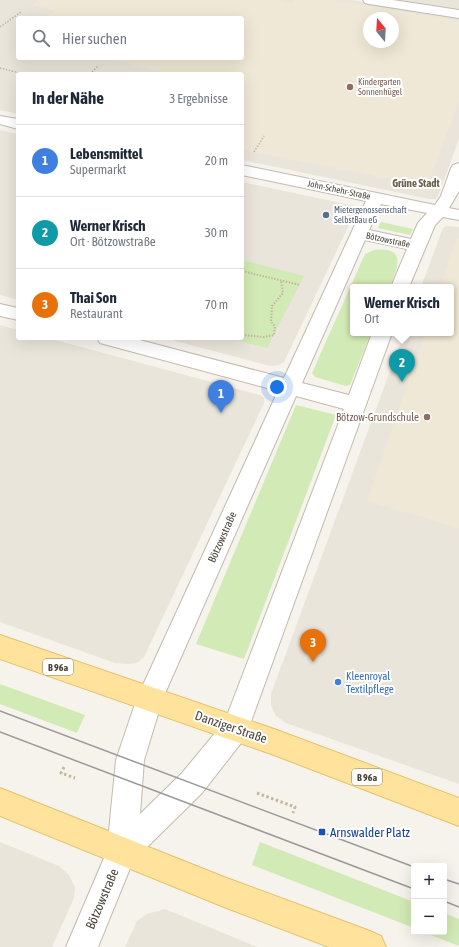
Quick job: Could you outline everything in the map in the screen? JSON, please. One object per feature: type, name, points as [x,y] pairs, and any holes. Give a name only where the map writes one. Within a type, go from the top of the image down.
[{"type":"main road","name":"Danziger Straße","points":[[0,647],[274,742],[459,812]]},
{"type":"main road","points":[[0,802],[370,947]]},
{"type":"street","points":[[369,0],[459,14]]},
{"type":"street","points":[[0,120],[16,124]]},
{"type":"street","name":"Bötzowstraße","points":[[401,284],[427,223],[439,211],[449,196],[459,168]]},
{"type":"street","name":"John-Schehr-Straße","points":[[244,170],[459,215]]},
{"type":"street","name":"Bötzowstraße","points":[[82,947],[122,851],[130,760],[150,698],[375,198]]},
{"type":"street","name":"Bötzowstraße","points":[[360,233],[416,246]]},
{"type":"street","points":[[0,310],[16,314]]},
{"type":"street","name":"Bötzowstraße","points":[[122,851],[192,783],[235,729],[381,336]]},
{"type":"street","points":[[115,340],[355,404]]},
{"type":"path","points":[[0,27],[21,12]]},
{"type":"path","points":[[92,72],[98,66]]},
{"type":"path","points":[[0,68],[16,72]]},
{"type":"path","points":[[251,156],[264,136]]},
{"type":"path","points":[[244,271],[300,285]]},
{"type":"path","points":[[244,335],[264,337],[274,335],[275,326],[271,322],[273,316],[271,311],[274,302],[282,297],[284,293],[281,280]]},
{"type":"path","points":[[64,767],[61,773],[75,778]]},
{"type":"path","points":[[257,793],[295,807],[293,813]]},
{"type":"shaded area","name":"Kindergarten Sonnenhügel","points":[[0,0],[352,0],[459,17],[459,139],[438,196],[436,199],[429,199],[244,160],[244,72],[16,72],[16,114],[0,110]]},
{"type":"shaded area","name":"Kindergarten Sonnenhügel","points":[[39,0],[275,0],[292,4],[296,0],[330,0],[459,21],[459,101],[427,186],[244,150],[244,72],[160,72],[116,60],[244,60],[244,16],[49,16],[55,11],[32,5]]},
{"type":"shaded area","points":[[388,0],[459,0],[459,11]]},
{"type":"shaded area","points":[[0,130],[16,134],[16,299],[0,295]]},
{"type":"shaded area","points":[[244,182],[355,206],[357,208],[284,362],[279,365],[270,366],[172,340],[244,340]]},
{"type":"shaded area","points":[[446,226],[459,227],[459,784],[286,723],[276,716],[271,705],[271,694],[403,336],[454,336],[454,284],[422,284],[443,228]]},
{"type":"shaded area","name":"Bötzow-Grundschule","points":[[457,238],[459,238],[459,528],[367,501],[424,336],[454,336],[454,284],[441,284]]},
{"type":"shaded area","points":[[0,325],[16,329],[16,340],[55,340],[260,395],[264,398],[264,403],[144,657],[137,663],[115,663],[0,622]]},
{"type":"shaded area","points":[[0,842],[59,866],[69,875],[75,887],[74,898],[52,947],[0,947]]},
{"type":"shaded area","points":[[165,909],[257,947],[125,947],[137,921],[147,914]]},
{"type":"green space","points":[[381,222],[413,229],[410,235],[378,228]]},
{"type":"green space","points":[[374,250],[385,250],[392,251],[396,255],[397,266],[391,284],[352,284],[365,254]]},
{"type":"green space","points":[[244,261],[304,276],[267,348],[236,340],[244,340]]},
{"type":"green space","points":[[350,288],[350,336],[370,336],[350,385],[346,386],[315,377],[312,373]]},
{"type":"green space","points":[[296,405],[336,415],[244,659],[196,644]]},
{"type":"green space","points":[[0,684],[85,715],[77,733],[0,704]]},
{"type":"green space","points":[[260,842],[411,901],[411,927],[252,865]]},
{"type":"green space","points":[[447,914],[459,919],[459,946],[431,935],[447,935]]},
{"type":"tram line","points":[[0,711],[411,866]]},
{"type":"tram line","points":[[0,732],[411,888]]},
{"type":"tram line","points":[[447,880],[459,884]]},
{"type":"tram line","points":[[447,902],[459,907]]},
{"type":"place","name":"Kindergarten Sonnenhügel","points":[[350,87]]},
{"type":"place","name":"Mietergenossenschaft SelbstBau eG","points":[[326,215]]},
{"type":"place","name":"Werner Krisch","points":[[402,382]]},
{"type":"place","name":"Lebensmittel","points":[[221,413]]},
{"type":"place","name":"Bötzow-Grundschule","points":[[427,417]]},
{"type":"place","name":"Thai Son","points":[[313,662]]},
{"type":"place","name":"Kleenroyal Textilpflege","points":[[338,682]]},
{"type":"place","name":"Arnswalder Platz","points":[[322,832]]},
{"type":"district","name":"Grüne Stadt","points":[[416,183]]}]
